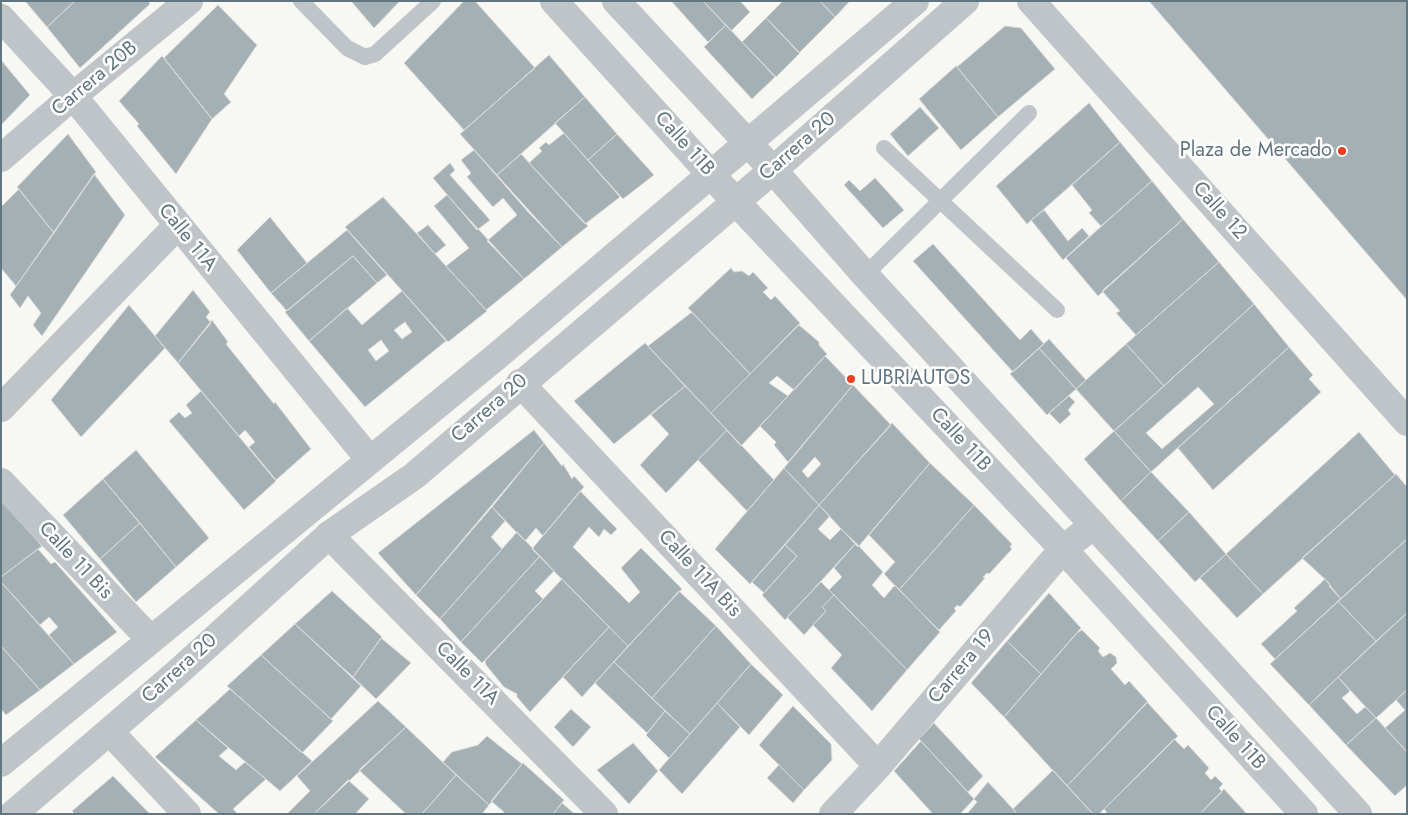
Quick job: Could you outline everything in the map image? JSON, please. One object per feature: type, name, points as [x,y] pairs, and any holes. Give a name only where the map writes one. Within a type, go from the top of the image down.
[{"type":"street","name":"Carrera 20B","points":[[1,158],[189,1]]},
{"type":"street","name":"Calle 11B","points":[[554,1],[735,201],[1063,549],[1304,814]]},
{"type":"street","name":"Calle 11B","points":[[616,1],[773,170],[865,275],[1358,814]]},
{"type":"street","name":"Carrera 20","points":[[1,763],[150,639],[317,506],[712,176],[915,1]]},
{"type":"street","name":"Carrera 20","points":[[13,814],[110,732],[329,535],[414,476],[520,383],[773,170],[965,1]]},
{"type":"street","name":"Calle 12","points":[[1031,1],[1407,422]]},
{"type":"street","name":"Calle 11A","points":[[1,18],[73,96],[177,226],[370,460]]},
{"type":"street","points":[[5,398],[177,226]]},
{"type":"street","name":"Calle 11A Bis","points":[[520,383],[878,766]]},
{"type":"street","name":"Calle 11 Bis","points":[[1,482],[150,639]]},
{"type":"street","name":"Carrera 19","points":[[832,814],[878,766],[1063,549],[1094,525]]},
{"type":"street","name":"Calle 11A","points":[[329,535],[604,814]]},
{"type":"street","points":[[110,732],[187,814]]},
{"type":"lane","points":[[302,1],[347,48],[365,57],[375,54],[433,1]]},
{"type":"lane","points":[[865,275],[1029,113]]},
{"type":"lane","points":[[884,148],[940,203],[1057,310]]},
{"type":"building","points":[[25,1],[75,1],[47,27]]},
{"type":"building","points":[[75,1],[148,1],[150,4],[80,68],[47,27]]},
{"type":"building","points":[[351,1],[400,1],[374,28]]},
{"type":"building","points":[[464,1],[475,1],[535,68],[464,130],[404,63]]},
{"type":"building","points":[[703,1],[740,1],[750,12],[731,31]]},
{"type":"building","points":[[703,1],[726,25],[708,42],[672,2]]},
{"type":"building","points":[[783,1],[820,1],[835,17],[799,53],[766,18]]},
{"type":"building","points":[[820,1],[850,1],[835,17]]},
{"type":"building","name":"Plaza de Mercado","points":[[1149,1],[1407,1],[1407,300]]},
{"type":"building","points":[[218,5],[257,45],[224,94],[231,102],[212,119],[164,58]]},
{"type":"building","points":[[766,18],[800,53],[776,77],[742,42]]},
{"type":"building","points":[[726,25],[775,77],[752,99],[704,47]]},
{"type":"building","points":[[1005,26],[1021,28],[1055,69],[998,117],[957,67]]},
{"type":"building","points":[[549,55],[585,97],[497,175],[460,134]]},
{"type":"building","points":[[162,56],[212,119],[176,174],[137,126],[139,124],[119,101]]},
{"type":"building","points":[[1,60],[30,95],[1,125]]},
{"type":"building","points":[[956,66],[998,117],[961,150],[919,99]]},
{"type":"building","points":[[585,97],[617,134],[588,160],[555,123]]},
{"type":"building","points":[[1089,103],[1120,142],[1027,224],[996,186]]},
{"type":"building","points":[[920,107],[939,128],[908,156],[890,134]]},
{"type":"building","points":[[564,133],[620,197],[585,224],[529,163],[542,151],[539,148],[546,142],[549,145]]},
{"type":"building","points":[[68,134],[96,172],[54,233],[17,187]]},
{"type":"building","points":[[617,134],[654,175],[623,199],[588,160]]},
{"type":"building","points":[[1120,142],[1152,181],[1101,226],[1089,213],[1092,210],[1072,185]]},
{"type":"building","points":[[474,150],[529,213],[562,247],[524,279],[487,241],[517,215],[503,198],[493,207],[467,177],[471,173],[461,160]]},
{"type":"building","points":[[521,154],[588,226],[562,247],[497,175]]},
{"type":"building","points":[[450,163],[455,170],[450,175],[490,220],[477,230],[433,178]]},
{"type":"building","points":[[94,174],[125,215],[42,336],[33,325],[41,313],[28,296],[20,308],[10,295]]},
{"type":"building","points":[[875,178],[904,210],[883,228],[844,185],[849,180],[860,191]]},
{"type":"building","points":[[1152,181],[1183,219],[1098,296],[1066,258]]},
{"type":"building","points":[[19,189],[54,233],[16,286],[1,268],[1,207]]},
{"type":"building","points":[[447,195],[524,279],[486,310],[446,266],[469,248],[434,206]]},
{"type":"building","points":[[383,197],[487,311],[448,342],[345,227]]},
{"type":"building","points":[[1044,210],[1068,241],[1082,228],[1089,236],[1063,260],[1031,220]]},
{"type":"building","points":[[270,217],[307,263],[271,293],[237,250]]},
{"type":"building","points":[[1183,219],[1219,262],[1136,335],[1116,313],[1120,311],[1102,291]]},
{"type":"building","points":[[428,225],[446,245],[435,254],[417,233]]},
{"type":"building","points":[[347,230],[387,275],[377,283],[353,256],[287,311],[271,293]]},
{"type":"building","points":[[933,244],[1020,340],[1031,329],[1044,344],[1013,372],[913,261]]},
{"type":"building","points":[[353,256],[377,283],[309,341],[285,312]]},
{"type":"building","points":[[1219,262],[1254,304],[1164,386],[1126,344]]},
{"type":"building","points":[[731,268],[734,272],[742,271],[749,276],[753,272],[768,288],[763,292],[771,300],[775,296],[800,323],[750,374],[688,308]]},
{"type":"building","points":[[193,290],[210,312],[206,317],[211,323],[178,363],[155,336]]},
{"type":"building","points":[[402,291],[446,341],[365,407],[309,341],[347,308],[362,325]],"holes":[[[405,322],[412,332],[402,339],[394,330]],[[381,340],[389,351],[376,361],[368,350]]]},
{"type":"building","points":[[1254,304],[1289,347],[1151,472],[1114,431]],"holes":[[[1198,387],[1214,404],[1162,449],[1146,433]]]},
{"type":"building","points":[[129,305],[165,348],[81,437],[51,400]]},
{"type":"building","points":[[692,312],[750,374],[711,413],[648,346]]},
{"type":"building","points":[[212,320],[228,342],[226,344],[274,404],[275,402],[311,449],[276,480],[249,447],[255,442],[245,430],[239,436],[178,363]]},
{"type":"building","points":[[799,325],[819,342],[819,345],[827,354],[794,390],[777,376],[769,383],[788,396],[741,446],[711,413]]},
{"type":"building","points":[[1049,339],[1086,380],[1076,389],[1039,348]]},
{"type":"building","points":[[645,343],[685,386],[614,444],[574,401]]},
{"type":"building","points":[[1126,344],[1164,386],[1114,431],[1076,389]]},
{"type":"building","points":[[1289,347],[1313,375],[1309,379],[1321,392],[1213,490],[1178,448]]},
{"type":"building","points":[[1039,348],[1076,389],[1047,415],[1010,374]]},
{"type":"building","points":[[825,356],[853,385],[788,462],[774,445],[776,442],[760,426]]},
{"type":"building","points":[[853,385],[891,425],[819,505],[784,468]],"holes":[[[815,457],[821,464],[808,478],[802,471]]]},
{"type":"building","points":[[685,386],[727,430],[666,493],[640,465],[669,434],[651,415]]},
{"type":"building","points":[[201,391],[276,481],[244,510],[169,421],[179,412],[185,418],[192,413],[186,405]]},
{"type":"building","points":[[1069,396],[1075,402],[1068,410],[1071,414],[1060,424],[1049,413]]},
{"type":"building","points":[[892,423],[930,463],[858,547],[819,505]]},
{"type":"building","points":[[534,430],[544,443],[416,595],[378,553]]},
{"type":"building","points":[[727,430],[774,480],[747,511],[698,460]]},
{"type":"building","points":[[1114,431],[1151,472],[1121,501],[1084,459]]},
{"type":"building","points":[[1359,432],[1395,475],[1263,594],[1226,554]]},
{"type":"building","points":[[544,443],[562,466],[563,464],[572,479],[574,476],[584,487],[543,536],[536,528],[525,541],[492,507]]},
{"type":"building","points":[[136,450],[209,538],[176,567],[103,479]]},
{"type":"building","points":[[930,463],[974,505],[899,590],[884,574],[895,562],[869,535]]},
{"type":"building","points":[[784,468],[819,505],[750,584],[715,549]]},
{"type":"building","points":[[1151,472],[1189,512],[1158,541],[1121,501]]},
{"type":"building","points":[[1396,474],[1407,487],[1407,539],[1341,599],[1327,581],[1302,558]]},
{"type":"building","points":[[103,479],[140,523],[100,559],[63,515]]},
{"type":"building","points":[[580,491],[617,529],[611,535],[604,529],[599,537],[589,527],[573,547],[629,603],[640,592],[621,568],[641,548],[682,589],[628,646],[532,549]]},
{"type":"building","points":[[3,503],[42,546],[1,577],[1,505]]},
{"type":"building","points":[[819,505],[830,516],[818,529],[830,540],[841,529],[856,543],[785,620],[762,595],[797,556],[785,545]]},
{"type":"building","points":[[974,505],[1012,544],[1010,547],[1012,549],[989,574],[987,573],[983,577],[985,578],[960,607],[958,605],[954,608],[956,611],[939,630],[899,590]]},
{"type":"building","points":[[492,507],[505,521],[491,537],[502,549],[440,619],[416,595]]},
{"type":"building","points":[[1189,512],[1226,554],[1195,582],[1158,541]]},
{"type":"building","points":[[140,523],[176,567],[136,602],[100,559]]},
{"type":"building","points":[[517,532],[540,556],[461,642],[440,619]]},
{"type":"building","points":[[1407,539],[1407,613],[1376,641],[1338,601]]},
{"type":"building","points":[[856,543],[883,572],[872,585],[884,598],[895,585],[940,632],[907,670],[829,590],[842,577],[834,568]]},
{"type":"building","points":[[785,545],[797,556],[764,593],[752,582]]},
{"type":"building","points":[[38,549],[51,564],[55,562],[117,632],[74,664],[49,635],[58,627],[49,617],[40,625],[1,582],[1,577]]},
{"type":"building","points":[[1226,554],[1263,594],[1237,618],[1200,578]]},
{"type":"building","points":[[540,556],[554,571],[535,591],[543,599],[482,663],[461,642]]},
{"type":"building","points":[[562,579],[609,627],[530,712],[517,697],[517,694],[504,687],[486,665],[485,661]]},
{"type":"building","points":[[1325,579],[1341,599],[1275,659],[1261,644],[1297,611],[1294,608]]},
{"type":"building","points":[[1,582],[74,664],[40,690],[1,646]]},
{"type":"building","points":[[821,582],[834,595],[822,607],[826,611],[804,635],[787,617]]},
{"type":"building","points":[[332,591],[382,637],[353,677],[295,624]]},
{"type":"building","points":[[679,591],[716,626],[652,698],[614,662]]},
{"type":"building","points":[[1049,593],[1081,628],[1041,674],[1007,641]]},
{"type":"building","points":[[834,595],[907,670],[872,711],[831,668],[842,655],[813,625],[826,611],[822,607]]},
{"type":"building","points":[[1338,601],[1376,641],[1309,705],[1270,664]]},
{"type":"building","points":[[1407,613],[1407,690],[1376,718],[1338,677]]},
{"type":"building","points":[[295,624],[361,686],[331,719],[261,655]]},
{"type":"building","points":[[716,626],[751,664],[690,734],[652,698]]},
{"type":"building","points":[[609,627],[628,646],[582,697],[563,677]]},
{"type":"building","points":[[1082,630],[1100,648],[1098,651],[1103,657],[1110,653],[1116,657],[1117,663],[1111,669],[1125,685],[1129,681],[1148,702],[1067,786],[1004,717],[1077,633]]},
{"type":"building","points":[[381,638],[411,663],[376,699],[353,677]]},
{"type":"building","points":[[1007,641],[1041,674],[1004,717],[971,683]]},
{"type":"building","points":[[1,646],[40,690],[6,715],[1,709]]},
{"type":"building","points":[[261,655],[333,721],[302,753],[227,686]]},
{"type":"building","points":[[614,662],[665,711],[647,733],[595,683]]},
{"type":"building","points":[[751,664],[783,695],[749,735],[717,703]]},
{"type":"building","points":[[1338,677],[1350,691],[1342,698],[1357,714],[1365,707],[1376,718],[1346,745],[1309,705]]},
{"type":"building","points":[[230,689],[312,761],[280,791],[196,720]]},
{"type":"building","points":[[1407,690],[1407,752],[1385,728],[1405,710],[1396,700]]},
{"type":"building","points":[[378,701],[406,727],[314,814],[287,814],[310,791],[297,776]]},
{"type":"building","points":[[1147,702],[1178,736],[1099,814],[1093,814],[1067,786]]},
{"type":"building","points":[[717,703],[740,727],[682,794],[659,770]]},
{"type":"building","points":[[793,706],[831,744],[832,760],[804,790],[759,745]]},
{"type":"building","points":[[571,709],[591,727],[573,747],[554,727]]},
{"type":"building","points":[[665,711],[690,734],[669,758],[646,735]]},
{"type":"building","points":[[1376,718],[1407,752],[1407,785],[1395,796],[1346,745]]},
{"type":"building","points":[[196,720],[228,748],[219,756],[236,770],[245,762],[266,779],[233,809],[238,814],[219,814],[155,757]]},
{"type":"building","points":[[934,723],[983,776],[968,792],[919,739]]},
{"type":"building","points":[[406,727],[456,775],[422,814],[406,814],[359,770]]},
{"type":"building","points":[[487,736],[522,764],[489,805],[443,762],[452,752],[478,745]]},
{"type":"building","points":[[1174,739],[1184,749],[1188,745],[1209,768],[1205,773],[1211,780],[1215,776],[1223,784],[1219,788],[1222,792],[1200,814],[1108,814],[1104,809]]},
{"type":"building","points":[[921,741],[974,799],[960,814],[933,814],[894,771]]},
{"type":"building","points":[[633,743],[658,771],[629,804],[597,770]]},
{"type":"building","points":[[523,763],[564,800],[553,814],[502,814],[504,812],[491,801]]},
{"type":"building","points":[[779,765],[804,790],[793,803],[767,778]]},
{"type":"building","points":[[1053,770],[1093,814],[1017,814],[1013,809]]},
{"type":"building","points":[[456,775],[489,805],[482,814],[422,814]]},
{"type":"building","points":[[113,776],[150,814],[75,814],[72,811]]},
{"type":"building","points":[[348,780],[369,799],[355,814],[314,814]]},
{"type":"building","points":[[988,782],[1017,814],[967,814],[977,802],[974,799]]},
{"type":"building","points":[[1224,789],[1247,814],[1200,814],[1211,802]]},
{"type":"building","points":[[562,803],[570,810],[575,814],[553,814]]},
{"type":"place","name":"Plaza de Mercado","points":[[1342,151]]},
{"type":"place","name":"LUBRIAUTOS","points":[[851,379]]}]
